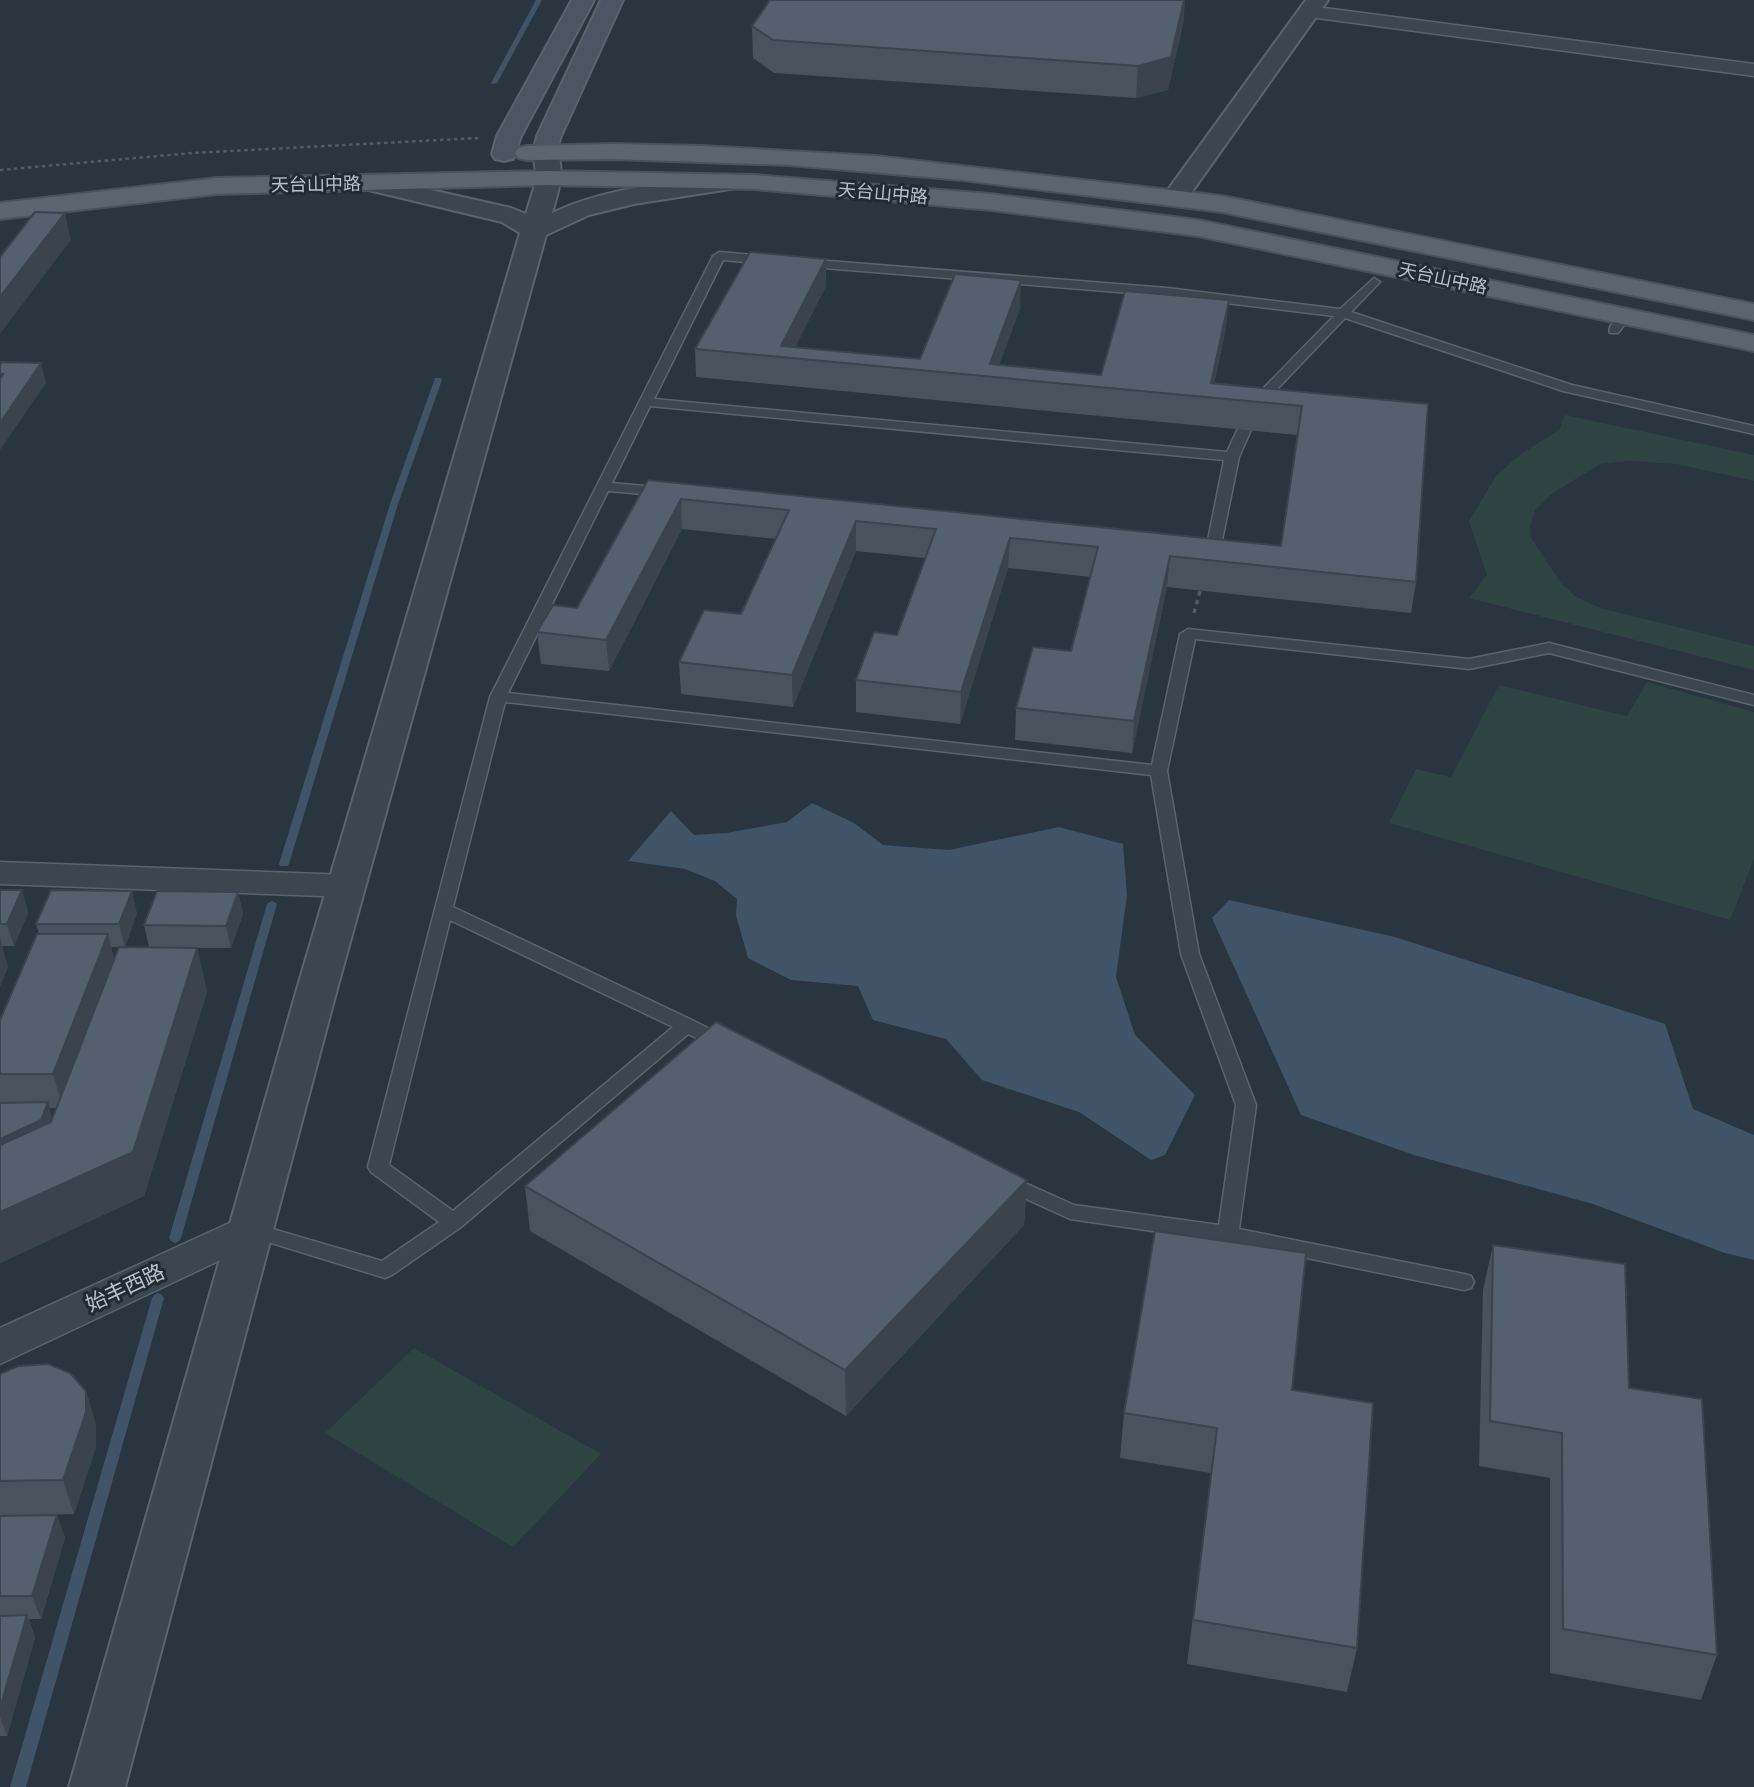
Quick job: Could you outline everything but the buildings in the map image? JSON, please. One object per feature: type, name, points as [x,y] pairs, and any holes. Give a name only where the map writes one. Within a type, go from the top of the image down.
[{"type":"main road","points":[[504,154],[509,136],[583,0]]},
{"type":"main road","points":[[547,165],[549,136],[612,0]]},
{"type":"main road","name":"天台山中路","points":[[0,211],[217,186],[365,182],[547,165],[609,151],[776,156],[990,174],[1222,204],[1754,312]]},
{"type":"main road","name":"天台山中路","points":[[477,155],[504,154],[547,165],[730,182],[991,202],[1198,228],[1620,323],[1754,343]]},
{"type":"main road","name":"天台山中路","points":[[69,179],[193,167],[450,156]]},
{"type":"street","points":[[1175,198],[1313,6],[1754,70]]},
{"type":"street","points":[[97,1787],[249,1229],[491,372],[534,231],[547,165]]},
{"type":"street","points":[[365,182],[511,216],[534,231]]},
{"type":"street","points":[[534,231],[580,209],[634,196],[730,182]]},
{"type":"street","points":[[0,873],[348,886]]},
{"type":"street","name":"始丰西路","points":[[0,1347],[249,1229]]},
{"type":"lane","points":[[454,1222],[378,1167],[498,697],[719,256],[1167,292],[1343,313],[1568,388],[1754,430]]},
{"type":"lane","points":[[1186,542],[1214,545],[1231,457],[1256,404],[1374,282]]},
{"type":"lane","points":[[646,402],[1231,457]]},
{"type":"lane","points":[[603,486],[687,494]]},
{"type":"lane","points":[[1228,1234],[1246,1105],[1190,954],[1159,771],[1188,634],[1469,664],[1549,648],[1754,700]]},
{"type":"lane","points":[[498,697],[1159,771]]},
{"type":"lane","points":[[443,910],[736,1049]]},
{"type":"lane","points":[[249,1229],[385,1270],[454,1222],[687,1025]]},
{"type":"lane","points":[[983,1170],[1070,1212],[1228,1234],[1464,1282]]},
{"type":"path","points":[[1188,634],[1214,545]]},
{"type":"green space","points":[[1565,415],[1754,455],[1754,481],[1676,464],[1630,461],[1600,464],[1550,495],[1535,510],[1530,525],[1531,538],[1561,583],[1575,596],[1600,608],[1754,646],[1754,670],[1469,598],[1487,575],[1469,521],[1496,476],[1521,454],[1559,430]]},
{"type":"green space","points":[[1647,682],[1754,712],[1754,859],[1730,920],[1389,823],[1416,769],[1451,777],[1499,685],[1627,716]]},
{"type":"green space","points":[[414,1348],[601,1454],[513,1547],[325,1433]]},
{"type":"water","points":[[812,803],[854,823],[883,845],[949,850],[1059,827],[1123,844],[1127,895],[1116,977],[1135,1035],[1195,1095],[1165,1155],[1151,1160],[1079,1112],[982,1080],[946,1039],[873,1020],[858,986],[791,980],[748,958],[736,915],[737,899],[715,881],[685,869],[628,861],[671,811],[694,835],[726,833],[787,822]]},
{"type":"water","points":[[1229,900],[1395,937],[1665,1024],[1693,1109],[1754,1135],[1754,1260],[1725,1253],[1593,1204],[1414,1155],[1301,1115],[1212,918]]},
{"type":"waterway","points":[[494,83],[539,0]]},
{"type":"waterway","points":[[284,864],[394,504],[438,380]]},
{"type":"waterway","points":[[175,1238],[272,904]]},
{"type":"waterway","points":[[18,1787],[158,1298]]}]
